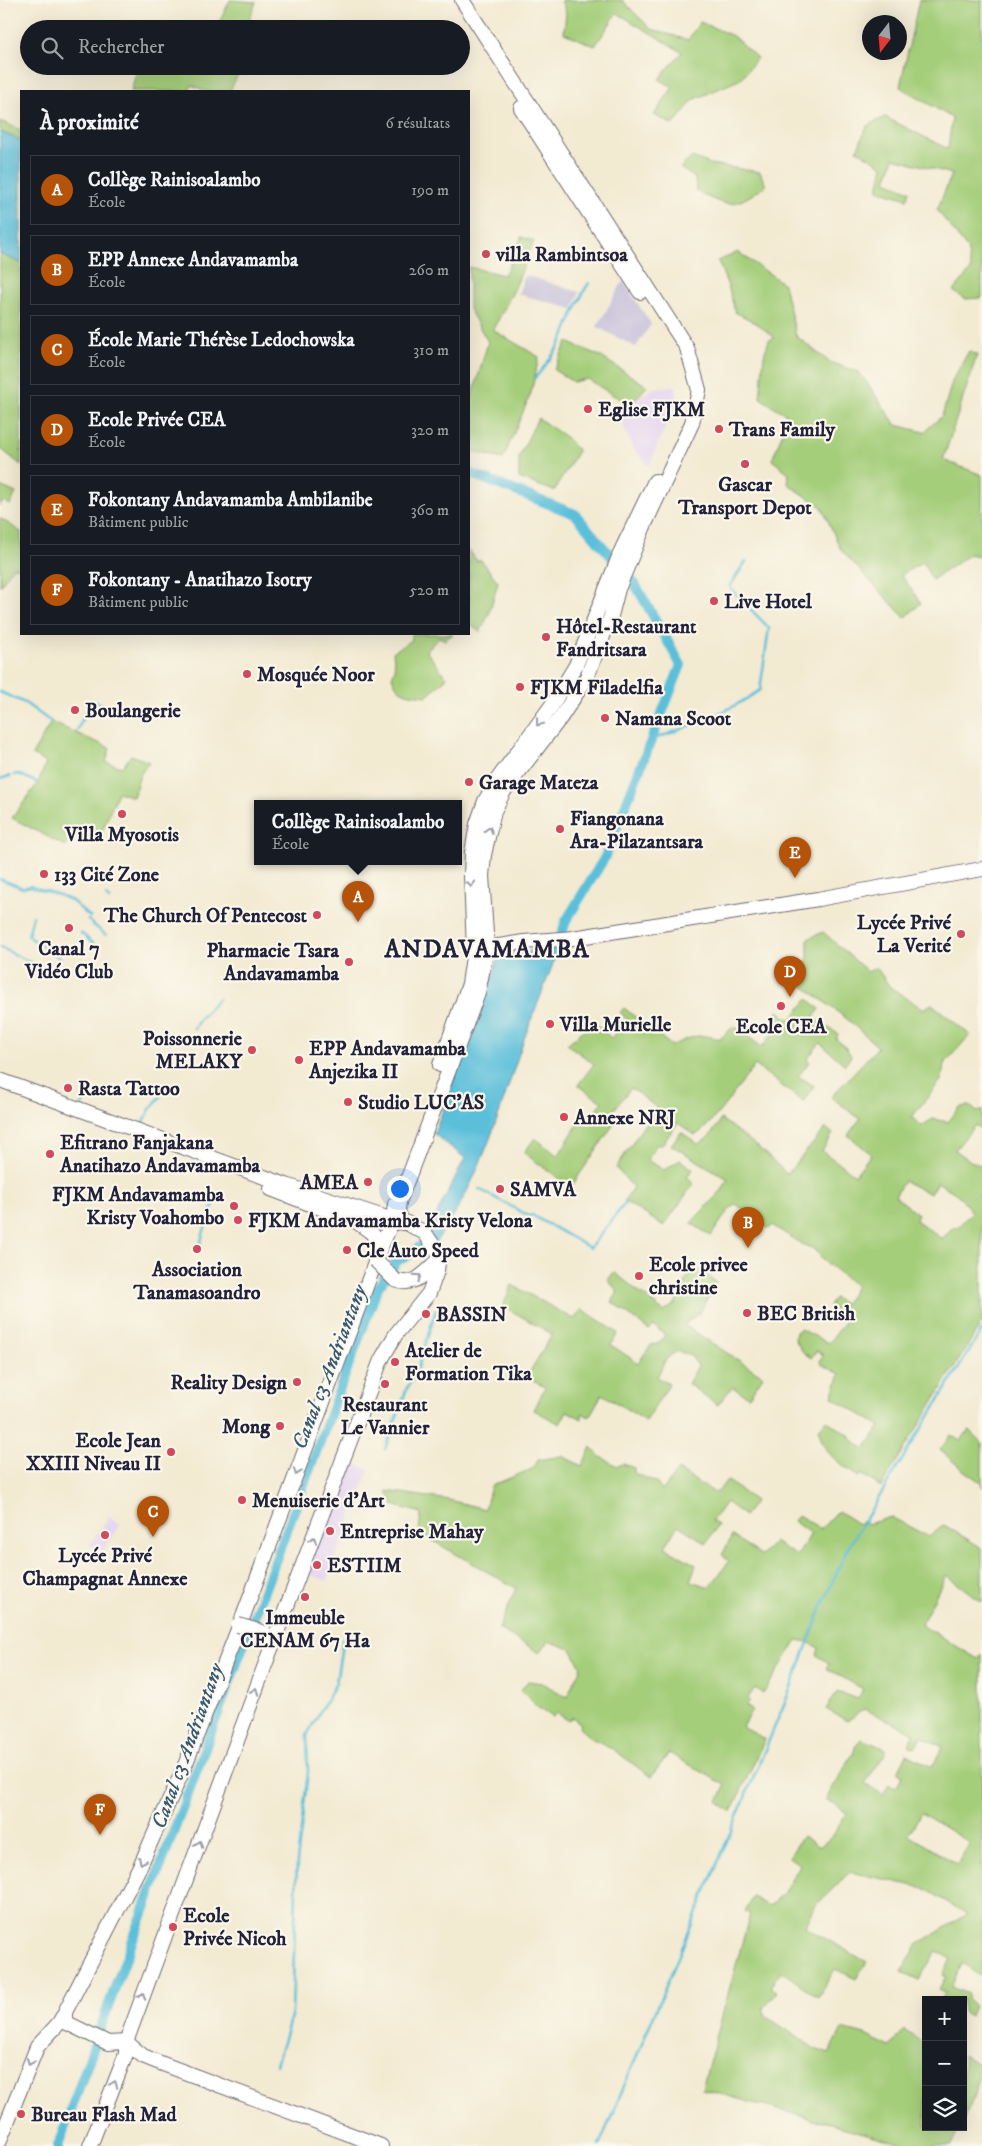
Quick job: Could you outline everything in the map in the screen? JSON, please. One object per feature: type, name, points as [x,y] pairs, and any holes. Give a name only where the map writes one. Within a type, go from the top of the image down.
[{"type":"main road","points":[[452,0],[465,20]]},
{"type":"main road","points":[[90,2146],[119,2047],[381,1360],[396,1334],[429,1293],[434,1283],[439,1258],[422,1231],[401,1220],[398,1210],[399,1202],[478,993],[482,876],[484,855],[494,811],[504,791],[561,717],[586,679],[611,616],[618,590],[644,526],[692,423],[699,390],[687,348],[462,0]]},
{"type":"main road","points":[[0,2140],[37,2047],[62,2018],[140,1866],[184,1768],[380,1246],[393,1220],[400,1174],[481,949],[471,876],[477,824],[484,801],[497,780],[552,705],[576,665],[622,549],[684,420],[693,386],[681,351],[615,257],[470,28]]},
{"type":"main road","points":[[481,949],[524,942],[560,940],[818,899],[982,869]]},
{"type":"main road","points":[[0,1080],[286,1185],[422,1231]]},
{"type":"main road","points":[[0,1090],[357,1222],[371,1232],[380,1246]]},
{"type":"main road","points":[[380,1246],[375,1260],[395,1280],[408,1283],[416,1281],[439,1258]]},
{"type":"main road","points":[[241,1620],[265,1633],[279,1627]]},
{"type":"main road","points":[[62,2018],[88,2035],[381,2146]]},
{"type":"main road","points":[[119,2047],[366,2146]]},
{"type":"shaded area","points":[[525,275],[579,292],[573,309],[518,294]]},
{"type":"shaded area","points":[[623,281],[651,324],[636,347],[597,327]]},
{"type":"shaded area","points":[[675,386],[677,397],[649,466],[632,446],[622,422],[628,408],[642,395],[654,388]]},
{"type":"shaded area","points":[[344,1460],[369,1470],[327,1581],[302,1571]]},
{"type":"shaded area","name":"Lycée Privé Champagnat Annexe","points":[[109,1517],[120,1524],[101,1553],[90,1545]]},
{"type":"green space","points":[[230,0],[256,2],[249,20],[220,20]]},
{"type":"green space","points":[[561,0],[622,0],[651,29],[688,40],[700,22],[733,36],[757,58],[741,79],[693,100],[673,125],[654,115],[673,87],[659,79],[682,52],[617,13],[595,46],[564,33],[566,13]]},
{"type":"green space","points":[[919,0],[982,0],[982,298],[965,299],[953,291],[971,270],[967,248],[937,210],[952,174],[894,158],[886,181],[910,191],[907,199],[878,190],[883,166],[857,150],[867,126],[885,117],[948,149],[952,118],[900,87]]},
{"type":"green space","points":[[135,75],[238,75],[230,90],[203,90],[192,85],[189,90],[131,90]]},
{"type":"green space","points":[[0,121],[20,130],[20,140],[0,132]]},
{"type":"green space","points":[[692,157],[710,164],[760,172],[766,186],[738,202],[725,203],[717,201],[696,191],[695,178],[680,168]]},
{"type":"green space","points":[[521,237],[534,241],[514,290],[493,330],[539,357],[531,393],[503,459],[470,451],[470,405],[488,342],[470,311],[470,267],[504,275],[517,251]]},
{"type":"green space","points":[[738,252],[784,284],[796,336],[828,361],[860,373],[896,425],[924,432],[942,416],[953,379],[969,351],[977,355],[943,460],[982,475],[982,557],[970,554],[932,580],[923,562],[901,575],[921,603],[905,618],[841,550],[822,507],[788,484],[789,473],[772,460],[789,416],[760,398],[764,355],[769,340],[775,338],[756,323],[735,312],[729,289],[718,261]]},
{"type":"green space","points":[[0,254],[20,263],[20,464],[0,448]]},
{"type":"green space","points":[[567,342],[598,355],[647,386],[625,412],[619,411],[623,401],[587,379],[573,382],[554,370]]},
{"type":"green space","points":[[538,418],[567,438],[578,451],[554,491],[519,478],[519,457]]},
{"type":"green space","points":[[0,486],[16,493],[10,505],[3,501],[0,506]]},
{"type":"green space","points":[[0,518],[20,531],[20,568],[13,567],[0,586]]},
{"type":"green space","points":[[470,551],[477,561],[481,560],[498,582],[489,614],[480,632],[470,624]]},
{"type":"green space","points":[[412,635],[452,635],[445,640],[439,637],[426,651],[447,678],[427,696],[410,694],[401,690],[397,687],[392,676],[395,669],[393,652],[412,640]]},
{"type":"green space","points":[[51,722],[110,748],[106,762],[122,767],[131,755],[149,762],[140,775],[133,797],[118,792],[97,844],[77,832],[65,846],[12,818],[38,783],[46,763],[32,755]]},
{"type":"green space","points":[[823,932],[868,972],[876,967],[890,987],[923,1009],[932,1004],[970,1035],[944,1064],[942,1079],[912,1117],[921,1126],[933,1119],[948,1122],[960,1107],[970,1106],[977,1112],[982,1110],[982,1130],[975,1125],[955,1150],[972,1162],[982,1166],[982,1191],[978,1196],[982,1200],[982,1322],[881,1487],[861,1474],[858,1477],[833,1457],[824,1445],[819,1429],[826,1420],[849,1435],[851,1439],[865,1449],[880,1426],[832,1397],[840,1374],[821,1364],[820,1360],[823,1355],[817,1350],[811,1358],[803,1352],[795,1340],[796,1332],[800,1329],[829,1343],[845,1322],[829,1305],[834,1298],[845,1304],[856,1286],[823,1260],[815,1249],[803,1245],[772,1225],[769,1229],[736,1204],[727,1212],[711,1236],[691,1223],[722,1190],[728,1179],[671,1145],[681,1132],[698,1144],[711,1134],[721,1119],[759,1148],[787,1174],[826,1128],[833,1134],[822,1151],[855,1175],[871,1154],[848,1135],[860,1119],[831,1097],[878,1047],[847,1019],[781,969],[787,965],[803,966],[808,959],[808,939]],"holes":[[[904,1181],[930,1194],[937,1182],[957,1194],[972,1212],[958,1227],[953,1227],[942,1239],[916,1220],[918,1214],[895,1196]]]},
{"type":"green space","points":[[808,999],[820,1009],[813,1018],[838,1034],[836,1039],[847,1049],[851,1056],[845,1065],[820,1043],[807,1059],[810,1062],[798,1076],[814,1086],[803,1102],[755,1065],[717,1115],[701,1131],[695,1135],[678,1123],[661,1146],[657,1144],[647,1160],[664,1170],[680,1160],[693,1169],[687,1177],[694,1183],[664,1226],[624,1201],[633,1187],[616,1168],[656,1107],[631,1088],[612,1112],[618,1118],[571,1187],[524,1153],[535,1138],[558,1156],[583,1116],[590,1119],[602,1102],[578,1085],[594,1064],[567,1044],[594,1022],[611,1038],[628,1021],[620,1012],[624,1008],[672,1046],[695,1036],[720,1039],[734,1026],[762,1047],[773,1033],[765,1025],[778,1011],[790,1020]]},
{"type":"green space","points":[[693,1266],[716,1282],[701,1311],[684,1325],[763,1376],[749,1397],[732,1387],[718,1405],[688,1384],[698,1366],[691,1356],[678,1351],[666,1359],[657,1377],[669,1384],[646,1421],[602,1394],[589,1417],[582,1413],[582,1419],[567,1411],[560,1424],[534,1410],[545,1387],[531,1380],[528,1375],[552,1334],[503,1306],[512,1285],[574,1319],[582,1309],[618,1333],[611,1345],[638,1363],[651,1345],[660,1343],[665,1335],[654,1326],[649,1330],[612,1302],[618,1292],[608,1280],[614,1272],[664,1312],[675,1304]]},
{"type":"green space","points":[[969,1430],[982,1443],[982,1483],[963,1470],[940,1450],[951,1435],[960,1441]]},
{"type":"green space","points":[[591,1447],[599,1456],[617,1466],[623,1464],[634,1468],[634,1473],[656,1482],[662,1491],[678,1470],[715,1493],[727,1480],[755,1501],[745,1516],[726,1502],[712,1521],[718,1525],[706,1543],[678,1525],[665,1547],[696,1565],[690,1581],[710,1587],[729,1561],[722,1555],[732,1536],[761,1555],[774,1542],[797,1556],[811,1534],[793,1521],[798,1515],[821,1529],[838,1511],[860,1525],[862,1521],[868,1524],[891,1517],[929,1537],[944,1525],[982,1548],[982,1602],[946,1575],[921,1625],[978,1659],[982,1654],[982,1977],[962,1964],[951,1987],[968,1994],[967,1999],[967,1996],[944,1996],[945,1993],[939,1990],[946,1977],[943,1975],[951,1959],[936,1951],[919,1980],[902,1972],[917,1945],[967,1914],[924,1888],[850,1872],[816,1905],[805,1927],[867,1962],[856,1979],[835,1969],[818,1997],[781,1971],[770,1987],[777,1992],[763,2008],[766,2016],[815,2049],[829,2054],[842,2029],[865,2035],[890,2047],[904,2030],[922,2042],[922,2131],[958,2131],[951,2146],[911,2146],[702,2089],[750,1914],[745,1911],[753,1897],[769,1906],[783,1894],[800,1865],[789,1857],[803,1836],[819,1847],[832,1837],[847,1813],[826,1799],[854,1752],[855,1747],[861,1739],[886,1749],[885,1754],[865,1783],[883,1795],[889,1785],[896,1788],[903,1775],[898,1772],[907,1754],[932,1767],[943,1747],[921,1736],[915,1748],[908,1745],[914,1733],[864,1709],[847,1721],[826,1709],[837,1692],[858,1699],[863,1689],[826,1668],[829,1663],[817,1655],[819,1648],[809,1643],[831,1584],[807,1642],[797,1640],[763,1694],[755,1688],[748,1698],[750,1700],[746,1706],[752,1710],[742,1727],[765,1739],[731,1812],[718,1802],[725,1785],[669,1753],[651,1777],[610,1747],[591,1738],[579,1728],[581,1724],[572,1717],[569,1721],[557,1713],[553,1717],[537,1707],[527,1695],[520,1691],[528,1681],[542,1683],[567,1697],[581,1667],[571,1649],[548,1641],[540,1653],[499,1629],[516,1588],[419,1533],[421,1513],[393,1505],[387,1491],[449,1500],[485,1509],[491,1486],[534,1468],[538,1460],[562,1456],[582,1466]],"holes":[[[921,1813],[970,1843],[957,1864],[908,1835]]]},
{"type":"green space","points":[[967,1999],[974,2006],[970,2016],[967,2014]]},
{"type":"green space","points":[[967,2058],[982,2067],[982,2075],[978,2080],[975,2095],[967,2112]]},
{"type":"water","points":[[0,132],[20,140],[20,263],[0,254]]},
{"type":"water","points":[[559,946],[487,1146],[464,1197],[434,1244],[427,1233],[465,1158],[434,1134],[499,957]]},
{"type":"waterway","points":[[535,378],[561,342],[578,302],[589,283]]},
{"type":"waterway","name":"Canal c3 Andriantany","points":[[470,473],[575,514],[635,584],[681,665],[605,857],[566,921],[559,942],[547,958]]},
{"type":"waterway","points":[[652,740],[721,713],[760,690],[769,628],[730,586],[746,561]]},
{"type":"waterway","points":[[0,692],[25,703],[47,719]]},
{"type":"waterway","points":[[77,731],[91,700],[115,710]]},
{"type":"waterway","points":[[14,775],[18,774],[38,783]]},
{"type":"waterway","points":[[0,779],[10,776]]},
{"type":"waterway","points":[[0,879],[23,888],[30,886],[59,895],[72,901],[90,917]]},
{"type":"waterway","points":[[106,896],[109,900]]},
{"type":"waterway","points":[[33,916],[28,936],[60,958]]},
{"type":"waterway","points":[[91,923],[106,935]]},
{"type":"waterway","points":[[81,933],[94,944]]},
{"type":"waterway","points":[[0,947],[50,972]]},
{"type":"waterway","points":[[194,1028],[219,998]]},
{"type":"waterway","points":[[82,1105],[91,1089]]},
{"type":"waterway","points":[[142,1127],[150,1109],[160,1097]]},
{"type":"waterway","points":[[479,1189],[529,1216],[532,1215],[590,1248],[626,1202]]},
{"type":"waterway","points":[[198,1251],[207,1221],[220,1191]]},
{"type":"waterway","name":"Canal c3 Andriantany","points":[[58,2146],[116,1985],[378,1287],[398,1260],[406,1257],[434,1236]]},
{"type":"waterway","points":[[385,1449],[407,1388],[417,1371],[436,1310]]},
{"type":"waterway","points":[[599,2146],[788,1695],[823,1604],[846,1551],[982,1330]]},
{"type":"waterway","points":[[276,2065],[292,2013],[297,1862],[308,1772],[307,1735],[336,1683],[343,1638]]},
{"type":"place","name":"villa Rambintsoa","points":[[486,254]]},
{"type":"place","name":"Eglise FJKM","points":[[588,409]]},
{"type":"place","name":"Trans Family","points":[[719,429]]},
{"type":"place","name":"Gascar Transport Depot","points":[[745,464]]},
{"type":"place","name":"Live Hotel","points":[[714,601]]},
{"type":"place","name":"Hôtel-Restaurant Fandritsara","points":[[546,637]]},
{"type":"place","name":"Mosquée Noor","points":[[247,674]]},
{"type":"place","name":"FJKM Filadelfia","points":[[520,687]]},
{"type":"place","name":"Boulangerie","points":[[75,710]]},
{"type":"place","name":"Namana Scoot","points":[[605,718]]},
{"type":"place","name":"Garage Mateza","points":[[469,782]]},
{"type":"place","name":"Villa Myosotis","points":[[122,814]]},
{"type":"place","name":"Fiangonana Ara-Pilazantsara","points":[[560,829]]},
{"type":"place","name":"133 Cité Zone","points":[[44,874]]},
{"type":"place","name":"Fokontany Andavamamba Ambilanibe","points":[[795,878]]},
{"type":"place","name":"The Church Of Pentecost","points":[[317,915]]},
{"type":"place","name":"Collège Rainisoalambo","points":[[358,922]]},
{"type":"place","name":"Canal 7 Vidéo Club","points":[[69,928]]},
{"type":"place","name":"Lycée Privé La Verité","points":[[961,934]]},
{"type":"place","name":"Pharmacie Tsara Andavamamba","points":[[349,962]]},
{"type":"place","name":"Ecole Privée CEA","points":[[790,997]]},
{"type":"place","name":"Ecole CEA","points":[[781,1006]]},
{"type":"place","name":"Villa Murielle","points":[[550,1024]]},
{"type":"place","name":"Poissonnerie MELAKY","points":[[252,1050]]},
{"type":"place","name":"EPP Andavamamba Anjezika II","points":[[299,1060]]},
{"type":"place","name":"Rasta Tattoo","points":[[68,1088]]},
{"type":"place","name":"Studio LUC'AS","points":[[348,1102]]},
{"type":"place","name":"Annexe NRJ","points":[[564,1117]]},
{"type":"place","name":"Efitrano Fanjakana Anatihazo Andavamamba","points":[[50,1154]]},
{"type":"place","name":"AMEA","points":[[368,1182]]},
{"type":"place","name":"SAMVA","points":[[500,1189]]},
{"type":"place","name":"FJKM Andavamamba Kristy Voahombo","points":[[234,1206]]},
{"type":"place","name":"FJKM Andavamamba Kristy Velona","points":[[238,1220]]},
{"type":"place","name":"EPP Annexe Andavamamba","points":[[748,1248]]},
{"type":"place","name":"Association Tanamasoandro","points":[[197,1249]]},
{"type":"place","name":"Cle Auto Speed","points":[[347,1250]]},
{"type":"place","name":"Ecole privee christine","points":[[639,1276]]},
{"type":"place","name":"BEC British","points":[[747,1313]]},
{"type":"place","name":"BASSIN","points":[[426,1314]]},
{"type":"place","name":"Atelier de Formation Tika","points":[[395,1362]]},
{"type":"place","name":"Reality Design","points":[[297,1382]]},
{"type":"place","name":"Restaurant Le Vannier","points":[[385,1384]]},
{"type":"place","name":"Mong","points":[[280,1426]]},
{"type":"place","name":"Ecole Jean XXIII Niveau II","points":[[171,1452]]},
{"type":"place","name":"Menuiserie d'Art","points":[[242,1500]]},
{"type":"place","name":"Entreprise Mahay","points":[[330,1531]]},
{"type":"place","name":"Lycée Privé Champagnat Annexe","points":[[105,1535]]},
{"type":"place","name":"École Marie Thérèse Ledochowska","points":[[153,1537]]},
{"type":"place","name":"ESTIIM","points":[[317,1565]]},
{"type":"place","name":"Immeuble CENAM 67 Ha","points":[[305,1597]]},
{"type":"place","name":"Fokontany - Anatihazo Isotry","points":[[100,1835]]},
{"type":"place","name":"Ecole Privée Nicoh","points":[[173,1927]]},
{"type":"place","name":"Bureau Flash Mad","points":[[21,2114]]},
{"type":"district","name":"ANDAVAMAMBA","points":[[487,948]]}]
